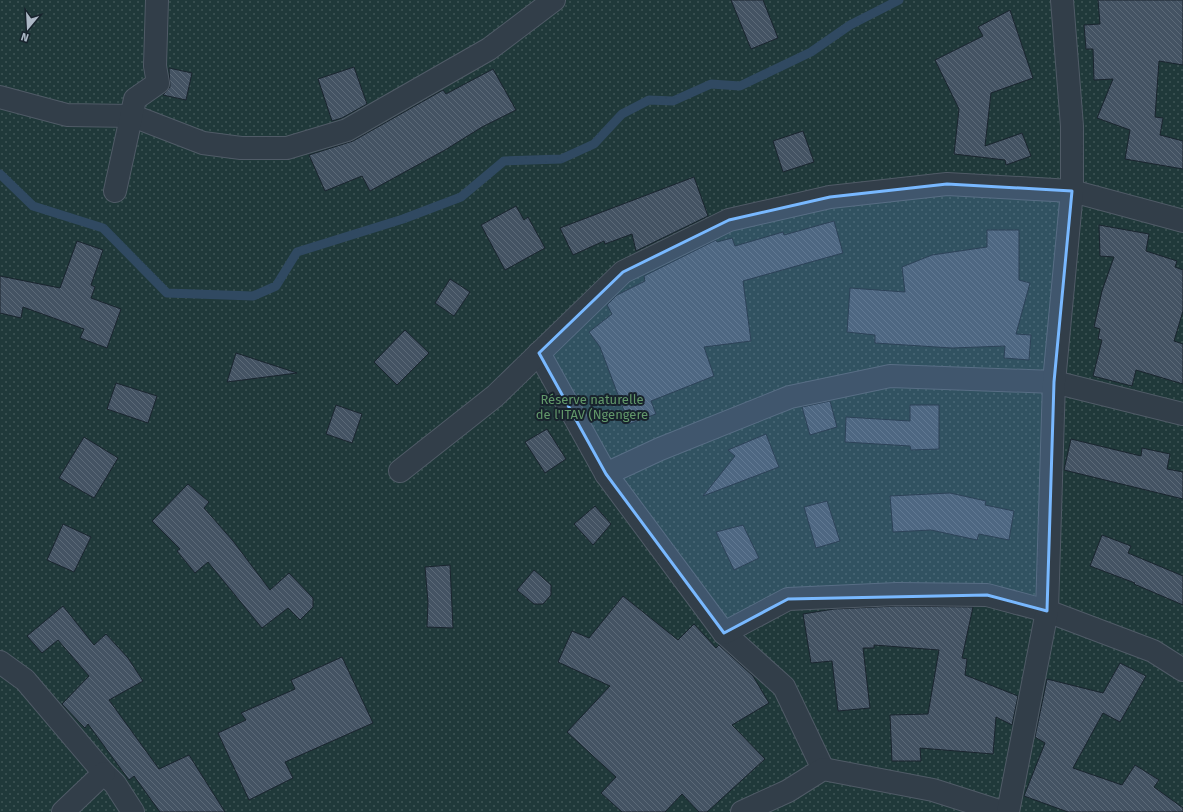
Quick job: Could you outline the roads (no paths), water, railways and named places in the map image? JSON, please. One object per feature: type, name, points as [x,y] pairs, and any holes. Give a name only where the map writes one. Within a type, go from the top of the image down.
[{"type":"street","points":[[116,191],[133,116],[135,99],[158,83],[155,66],[157,0]]},
{"type":"street","points":[[0,97],[67,115],[133,116],[203,143],[241,148],[287,148],[347,130],[490,49],[554,0]]},
{"type":"street","points":[[1008,812],[1047,611],[1054,382],[1072,191],[1072,126],[1062,0]]},
{"type":"street","points":[[400,471],[495,396],[623,272],[729,220],[830,197],[947,184],[1072,191],[1183,221]]},
{"type":"street","points":[[539,353],[606,474],[724,633],[784,688],[823,769]]},
{"type":"street","points":[[606,474],[660,449],[790,397],[890,376],[1054,382],[1183,414]]},
{"type":"street","points":[[724,633],[788,599],[897,594],[987,595],[1047,611],[1153,651],[1183,670]]},
{"type":"street","points":[[0,662],[25,680],[115,784],[134,812]]},
{"type":"street","points":[[742,812],[788,791],[823,769],[933,790],[1002,812]]},
{"type":"street","points":[[63,812],[104,773]]},
{"type":"waterway","points":[[0,174],[33,206],[103,228],[167,293],[253,296],[276,286],[297,252],[403,219],[461,197],[504,161],[561,159],[594,144],[622,114],[649,100],[673,101],[711,84],[740,86],[811,52],[850,25],[899,0]]},
{"type":"park label","name":"Réserve naturelle de l'ITAV (Ngengere","points":[[592,406]]}]
